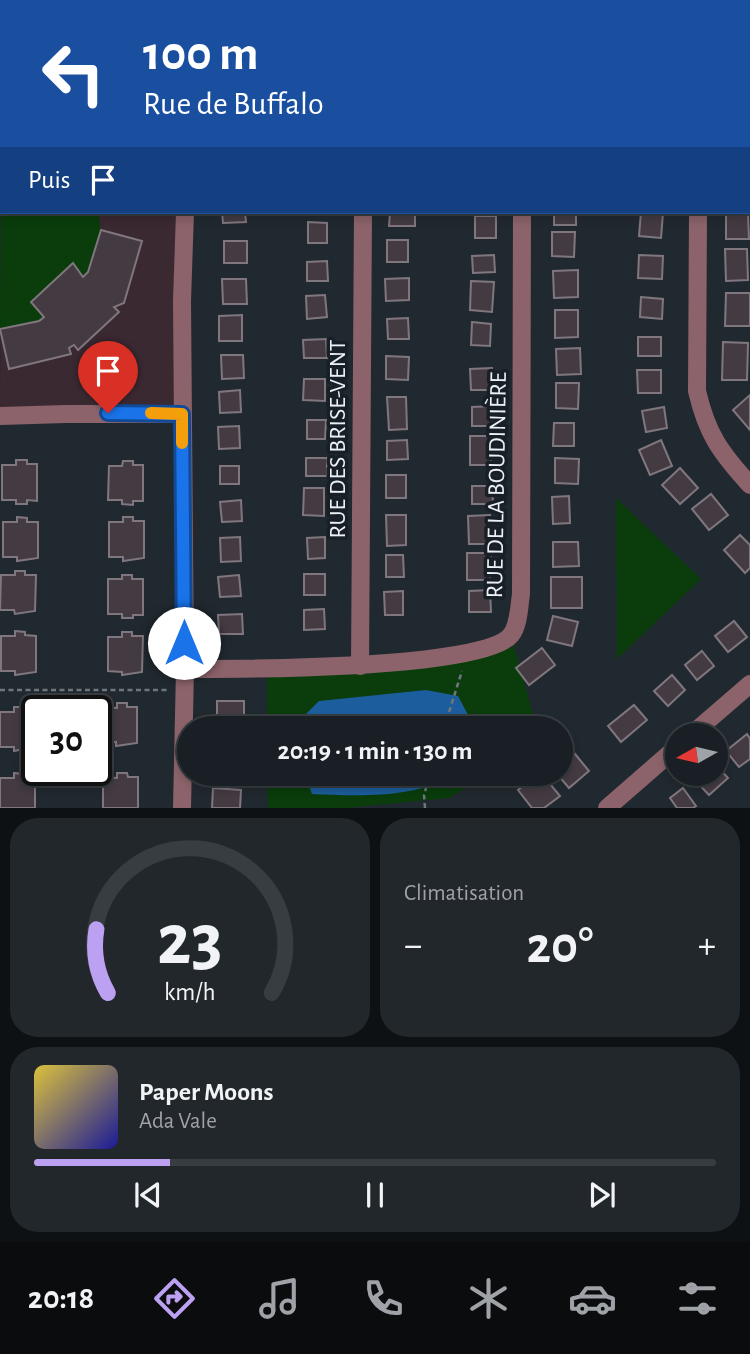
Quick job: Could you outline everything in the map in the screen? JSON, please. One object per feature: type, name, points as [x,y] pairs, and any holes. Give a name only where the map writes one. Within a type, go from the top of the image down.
[{"type":"street","points":[[182,808],[185,669],[182,300],[185,214]]},
{"type":"street","name":"RUE DES BRISE-VENT","points":[[360,666],[363,214]]},
{"type":"street","name":"RUE DE LA BOUDINIÈRE","points":[[185,669],[360,666],[462,654],[496,646],[511,636],[518,619],[521,594],[522,214]]},
{"type":"street","points":[[698,214],[697,390],[703,419],[714,442],[750,485]]},
{"type":"street","points":[[0,416],[182,414]]},
{"type":"street","points":[[705,723],[750,684]]},
{"type":"street","points":[[607,808],[665,757]]},
{"type":"path","points":[[448,716],[462,672],[462,654]]},
{"type":"path","points":[[0,690],[183,690]]},
{"type":"path","points":[[425,808],[427,786]]},
{"type":"shaded area","points":[[1,214],[185,214],[182,414],[0,416]]},
{"type":"green space","points":[[1,214],[98,214],[101,230],[88,272],[83,277],[73,263],[31,302],[44,317],[39,321],[0,329]]},
{"type":"green space","points":[[616,498],[701,579],[617,659]]},
{"type":"green space","points":[[511,636],[534,716],[267,716],[267,669],[360,666]]},
{"type":"green space","points":[[267,786],[469,786],[449,798],[345,808],[268,808]]},
{"type":"water","points":[[426,690],[458,696],[469,716],[306,716],[319,701]]},
{"type":"water","points":[[309,786],[428,786],[386,794],[312,794]]},
{"type":"building","points":[[222,214],[245,214],[246,222],[223,223]]},
{"type":"building","points":[[390,214],[415,214],[415,226],[389,226]]},
{"type":"building","points":[[554,214],[576,214],[576,225],[554,225]]},
{"type":"building","points":[[641,214],[663,214],[661,238],[639,236]]},
{"type":"building","points":[[726,214],[748,214],[749,239],[726,239]]},
{"type":"building","points":[[475,216],[496,216],[496,238],[475,238]]},
{"type":"building","points":[[308,222],[327,223],[327,243],[308,243]]},
{"type":"building","points":[[101,230],[142,241],[124,303],[114,307],[119,312],[78,350],[74,345],[69,348],[71,354],[9,369],[0,329],[39,321],[44,317],[31,302],[73,263],[83,277],[88,272]]},
{"type":"building","points":[[552,232],[575,232],[574,257],[552,256]]},
{"type":"building","points":[[387,240],[408,240],[408,262],[387,262]]},
{"type":"building","points":[[224,241],[247,241],[247,263],[224,263]]},
{"type":"building","points":[[725,249],[747,249],[748,280],[726,281]]},
{"type":"building","points":[[494,255],[495,272],[473,273],[472,256]]},
{"type":"building","points":[[639,255],[663,256],[662,279],[638,278]]},
{"type":"building","points":[[327,261],[328,281],[307,281],[307,262]]},
{"type":"building","points":[[578,270],[578,297],[554,298],[553,271]]},
{"type":"building","points":[[409,278],[409,300],[386,301],[385,279]]},
{"type":"building","points":[[222,279],[246,279],[247,304],[223,304]]},
{"type":"building","points":[[471,281],[494,282],[492,312],[470,310]]},
{"type":"building","points":[[726,293],[750,293],[750,326],[725,326]]},
{"type":"building","points":[[325,295],[327,317],[307,319],[306,296]]},
{"type":"building","points":[[641,297],[663,299],[662,319],[640,317]]},
{"type":"building","points":[[555,310],[578,310],[578,337],[555,338]]},
{"type":"building","points":[[242,315],[242,341],[219,341],[219,316]]},
{"type":"building","points":[[408,318],[409,339],[388,339],[387,319]]},
{"type":"building","points":[[472,322],[491,324],[490,346],[471,345]]},
{"type":"building","points":[[638,337],[661,337],[661,356],[638,356]]},
{"type":"building","points":[[326,339],[327,358],[304,358],[303,340]]},
{"type":"building","points":[[723,342],[748,343],[747,380],[722,380]]},
{"type":"building","points":[[580,348],[581,374],[557,375],[556,349]]},
{"type":"building","points":[[221,355],[243,355],[244,378],[222,379]]},
{"type":"building","points":[[386,356],[409,357],[408,380],[386,379]]},
{"type":"building","points":[[492,368],[493,390],[471,390],[470,369]]},
{"type":"building","points":[[637,370],[661,370],[661,393],[638,393]]},
{"type":"building","points":[[304,379],[325,379],[325,401],[303,400]]},
{"type":"building","points":[[556,383],[579,383],[578,409],[556,408]]},
{"type":"building","points":[[240,390],[241,412],[220,413],[219,392]]},
{"type":"building","points":[[750,395],[750,430],[733,410]]},
{"type":"building","points":[[387,397],[406,397],[407,429],[389,430]]},
{"type":"building","points":[[493,406],[493,426],[472,426],[472,407]]},
{"type":"building","points":[[664,407],[667,428],[646,432],[642,411]]},
{"type":"building","points":[[307,420],[326,420],[325,439],[307,439]]},
{"type":"building","points":[[554,423],[574,423],[574,446],[553,446]]},
{"type":"building","points":[[239,426],[240,448],[219,449],[218,427]]},
{"type":"building","points":[[470,436],[491,436],[491,465],[470,465]]},
{"type":"building","points":[[407,440],[408,459],[387,460],[387,441]]},
{"type":"building","points":[[661,440],[672,466],[650,475],[639,450]]},
{"type":"building","points":[[306,458],[327,458],[327,476],[306,476]]},
{"type":"building","points":[[555,458],[579,459],[578,484],[555,483]]},
{"type":"building","points":[[16,460],[37,464],[37,501],[27,500],[27,504],[16,504],[16,500],[2,500],[2,465],[16,465]]},
{"type":"building","points":[[123,461],[143,465],[143,501],[133,501],[133,505],[122,504],[122,500],[108,500],[109,466],[122,466]]},
{"type":"building","points":[[220,466],[239,466],[239,484],[220,484]]},
{"type":"building","points":[[680,468],[698,488],[680,504],[662,485]]},
{"type":"building","points":[[386,475],[406,475],[406,498],[386,498]]},
{"type":"building","points":[[472,486],[492,486],[493,504],[472,504]]},
{"type":"building","points":[[304,488],[324,488],[324,516],[303,515]]},
{"type":"building","points":[[711,494],[728,515],[709,530],[692,509]]},
{"type":"building","points":[[569,496],[570,523],[553,524],[552,497]]},
{"type":"building","points":[[241,500],[242,521],[222,522],[220,502]]},
{"type":"building","points":[[386,515],[406,515],[406,545],[387,546]]},
{"type":"building","points":[[490,515],[490,544],[469,544],[468,516]]},
{"type":"building","points":[[17,517],[27,518],[27,522],[38,522],[38,558],[17,561],[17,557],[3,557],[3,522],[17,522]]},
{"type":"building","points":[[123,517],[144,521],[144,558],[123,561],[123,557],[109,557],[109,522],[123,522]]},
{"type":"building","points":[[740,535],[750,545],[750,568],[745,573],[724,550]]},
{"type":"building","points":[[240,537],[241,561],[221,562],[220,538]]},
{"type":"building","points":[[325,537],[325,558],[308,559],[307,538]]},
{"type":"building","points":[[553,542],[578,542],[579,566],[553,567]]},
{"type":"building","points":[[467,553],[491,553],[490,580],[467,580]]},
{"type":"building","points":[[386,555],[403,555],[404,577],[386,577]]},
{"type":"building","points":[[15,571],[36,575],[35,611],[15,614],[14,610],[0,610],[1,575],[15,575]]},
{"type":"building","points":[[304,574],[325,574],[325,595],[304,595]]},
{"type":"building","points":[[122,575],[143,579],[143,615],[122,618],[122,614],[108,614],[108,579],[122,579]]},
{"type":"building","points":[[239,575],[241,596],[220,597],[218,577]]},
{"type":"building","points":[[551,577],[582,577],[582,608],[551,608]]},
{"type":"building","points":[[490,590],[491,612],[469,612],[469,591]]},
{"type":"building","points":[[403,591],[403,615],[385,615],[384,592]]},
{"type":"building","points":[[324,609],[325,629],[304,630],[304,610]]},
{"type":"building","points":[[242,614],[243,634],[219,634],[218,615]]},
{"type":"building","points":[[553,616],[578,622],[572,646],[547,640]]},
{"type":"building","points":[[734,621],[747,637],[728,652],[715,636]]},
{"type":"building","points":[[15,631],[36,636],[36,672],[15,675],[15,671],[1,671],[1,636],[15,636]]},
{"type":"building","points":[[122,632],[143,636],[142,672],[122,675],[122,672],[108,671],[108,637],[122,637]]},
{"type":"building","points":[[542,648],[555,665],[529,685],[516,668]]},
{"type":"building","points":[[702,651],[714,666],[697,680],[685,665]]},
{"type":"building","points":[[672,675],[685,690],[668,706],[654,691]]},
{"type":"building","points":[[217,701],[244,701],[244,716],[217,716]]},
{"type":"building","points":[[117,703],[137,707],[137,743],[116,746],[116,742],[112,742],[112,708],[117,708]]},
{"type":"building","points":[[634,705],[647,720],[621,742],[608,726]]},
{"type":"building","points":[[14,707],[21,707],[21,750],[14,751],[14,747],[0,747],[0,712],[14,712]]},
{"type":"building","points":[[747,734],[750,739],[750,759],[739,767],[728,753],[728,749]]},
{"type":"building","points":[[575,754],[589,771],[573,785]]},
{"type":"building","points":[[14,773],[21,774],[21,786],[35,786],[35,808],[0,808],[0,778],[14,778]]},
{"type":"building","points":[[117,773],[138,777],[138,808],[103,808],[103,786],[112,786],[112,778],[117,778]]},
{"type":"building","points":[[523,786],[552,786],[560,796],[544,808],[532,808],[518,790]]},
{"type":"building","points":[[701,786],[719,786],[709,795]]},
{"type":"building","points":[[213,788],[241,790],[240,808],[212,808]]},
{"type":"building","points":[[683,788],[696,806],[693,808],[677,808],[670,798]]},
{"type":"slow traffic","points":[[151,413],[182,414],[182,443]]},
{"type":"route","points":[[108,413],[182,414],[184,643]]}]
